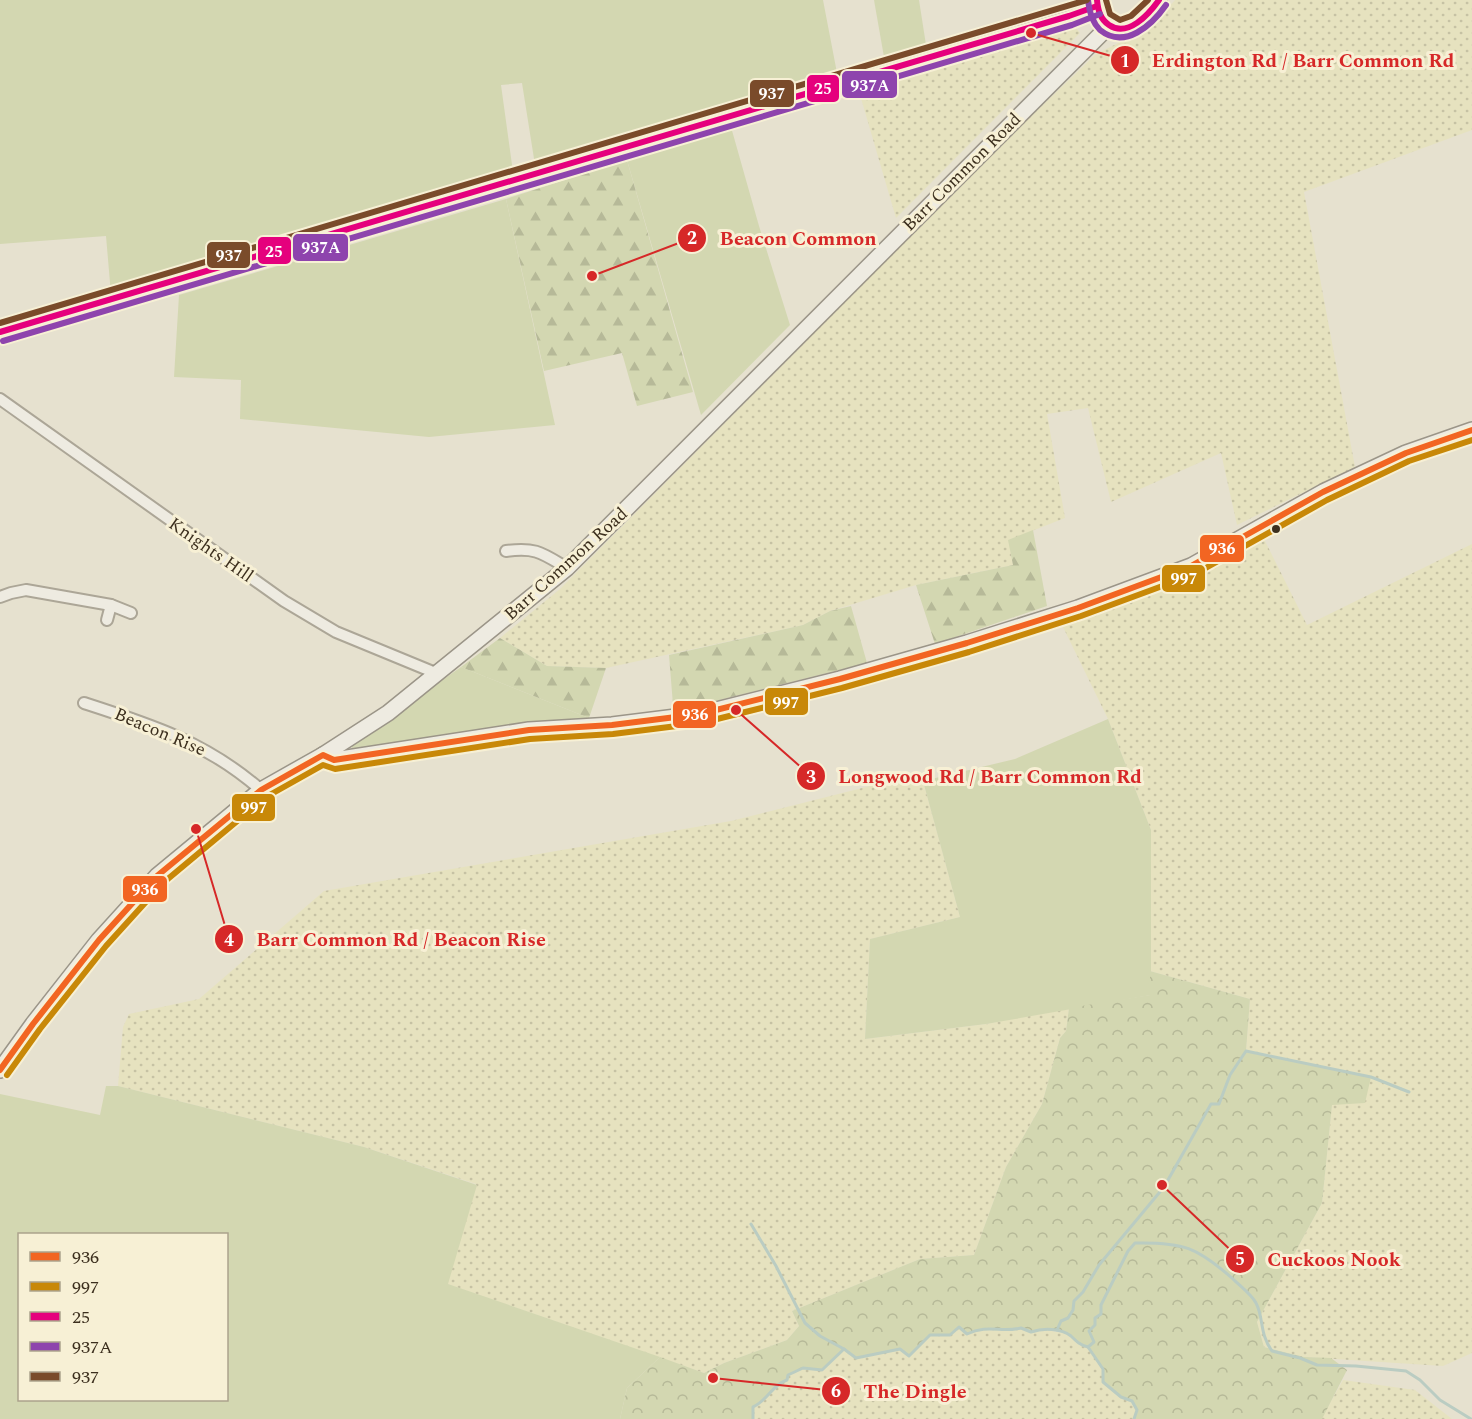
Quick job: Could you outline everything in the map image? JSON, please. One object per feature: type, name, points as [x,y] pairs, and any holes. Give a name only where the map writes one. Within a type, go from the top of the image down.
[{"type":"main road","points":[[1097,3],[1100,16],[1109,26],[1122,29],[1133,26],[1152,10],[1159,0]]},
{"type":"main road","name":"Barr Common Road","points":[[0,1070],[33,1024],[128,906],[157,876],[261,790],[323,755],[388,713],[567,568],[1109,26]]},
{"type":"main road","points":[[323,755],[334,760],[530,730],[612,725],[700,714],[840,679],[1078,608],[1191,566],[1323,492],[1406,453],[1472,430]]},
{"type":"street","points":[[0,332],[815,93],[1069,16],[1097,3]]},
{"type":"street","name":"Knights Hill","points":[[0,399],[284,601],[336,632],[438,674]]},
{"type":"street","points":[[506,551],[524,549],[540,552],[567,568]]},
{"type":"street","points":[[0,597],[11,592],[26,590],[111,606],[131,613]]},
{"type":"street","points":[[108,620],[111,606]]},
{"type":"street","name":"Beacon Rise","points":[[84,703],[142,721],[194,743],[241,773],[261,790]]},
{"type":"shaded area","points":[[1175,0],[1472,0],[1472,130],[1304,192],[1355,467],[1237,525],[1221,453],[1111,502],[1088,408],[1047,414],[1065,518],[1009,540],[1013,565],[916,585],[830,611],[803,625],[606,668],[547,666],[500,638],[560,589],[1001,145],[1096,54],[1151,27]]},
{"type":"shaded area","points":[[1073,24],[1080,33],[896,218],[858,88]]},
{"type":"shaded area","points":[[1264,539],[1307,625],[1472,544],[1472,1353],[1443,1366],[1304,1357],[1264,1347],[1257,1322],[1322,1203],[1332,1104],[1246,1051],[1250,999],[1150,971],[1151,830],[1108,719],[1063,627],[1195,576]]},
{"type":"shaded area","points":[[923,781],[960,917],[870,939],[865,1039],[986,1024],[1069,1008],[1066,1031],[1060,1038],[1042,1104],[1006,1167],[974,1255],[920,1259],[792,1311],[799,1326],[787,1340],[724,1363],[704,1373],[447,1284],[476,1184],[364,1147],[118,1086],[123,1027],[129,1014],[199,999],[324,891],[731,821],[882,783]]},
{"type":"shaded area","points":[[959,1327],[1012,1330],[1021,1328],[1031,1332],[1046,1330],[1069,1334],[1079,1344],[1088,1347],[1121,1397],[1132,1401],[1137,1410],[1134,1419],[753,1419],[753,1407],[760,1404],[788,1375],[803,1368],[822,1370],[844,1349],[856,1358],[900,1349],[909,1356],[930,1335],[950,1335]]},
{"type":"shaded area","points":[[1343,1380],[1415,1390],[1452,1419],[1321,1419]]},
{"type":"green space","points":[[0,0],[823,0],[837,73],[535,165],[522,83],[501,85],[513,172],[111,294],[106,236],[0,244]]},
{"type":"green space","points":[[874,0],[919,0],[926,45],[884,57]]},
{"type":"green space","points":[[731,127],[790,325],[701,415],[627,160]]},
{"type":"green space","points":[[627,160],[693,392],[637,406],[622,353],[544,371],[506,199]]},
{"type":"green space","points":[[506,199],[555,425],[429,437],[240,419],[241,380],[174,377],[179,295]]},
{"type":"green space","points":[[1033,530],[1047,606],[935,644],[916,585],[1013,565],[1008,540]]},
{"type":"green space","points":[[851,606],[867,663],[711,702],[673,705],[669,655],[803,625],[830,611]]},
{"type":"green space","points":[[500,638],[547,666],[606,668],[589,718],[461,667]]},
{"type":"green space","points":[[461,667],[589,718],[535,724],[527,721],[523,725],[352,750],[352,744]]},
{"type":"green space","points":[[1108,719],[1151,830],[1151,995],[986,1024],[865,1039],[870,939],[960,917],[923,781],[1015,759]]},
{"type":"green space","points":[[1150,971],[1250,999],[1246,1051],[1371,1077],[1365,1103],[1332,1105],[1322,1203],[1257,1322],[1264,1347],[1304,1357],[1331,1358],[1347,1370],[1322,1419],[1134,1419],[1137,1410],[1132,1401],[1121,1397],[1103,1382],[1103,1369],[1088,1347],[1079,1344],[1069,1334],[1057,1331],[1031,1332],[1021,1328],[988,1329],[967,1334],[959,1327],[950,1335],[930,1335],[909,1356],[900,1349],[856,1358],[844,1349],[822,1370],[803,1368],[788,1375],[787,1380],[777,1385],[763,1401],[754,1407],[753,1419],[620,1419],[627,1388],[660,1357],[704,1373],[724,1363],[787,1340],[799,1326],[792,1311],[920,1259],[974,1255],[1006,1167],[1042,1104],[1060,1038],[1066,1031],[1069,1008],[1150,995]]},
{"type":"green space","points":[[106,1086],[118,1086],[364,1147],[477,1185],[448,1284],[660,1357],[627,1388],[620,1419],[0,1419],[0,1094],[100,1115]]},
{"type":"waterway","points":[[1057,1330],[1061,1321],[1068,1318],[1073,1310],[1074,1301],[1083,1292],[1099,1265],[1164,1187],[1211,1104],[1219,1104],[1230,1075],[1246,1051],[1371,1077],[1409,1092]]},
{"type":"waterway","points":[[751,1224],[776,1266],[805,1323],[820,1336],[844,1349]]},
{"type":"waterway","points":[[753,1419],[753,1407],[777,1385],[787,1380],[788,1375],[803,1368],[822,1370],[844,1349],[856,1358],[900,1349],[909,1356],[930,1335],[950,1335],[959,1327],[967,1334],[988,1329],[1021,1328],[1031,1332],[1046,1329],[1057,1330],[1067,1333],[1088,1347],[1094,1342],[1089,1331],[1095,1325],[1095,1318],[1101,1314],[1101,1305],[1128,1251],[1135,1243],[1178,1246],[1199,1253],[1209,1260],[1233,1279],[1256,1303],[1263,1332],[1272,1351],[1317,1365],[1406,1371],[1420,1380],[1440,1400],[1471,1419]]},
{"type":"waterway","points":[[1088,1347],[1103,1369],[1103,1382],[1121,1397],[1132,1401],[1137,1410],[1134,1419]]},
{"type":"transit line","name":"937","points":[[0,323],[1087,0]]},
{"type":"transit line","name":"937A","points":[[1088,0],[1091,16],[1097,27],[1109,35],[1119,37],[1128,36],[1146,27],[1166,5]]},
{"type":"transit line","name":"25","points":[[1097,0],[1103,20],[1109,25],[1123,29],[1137,23],[1159,0]]},
{"type":"transit line","name":"937","points":[[1106,0],[1110,14],[1120,20],[1131,16],[1148,0]]},
{"type":"transit line","name":"25","points":[[0,332],[1097,6]]},
{"type":"transit line","name":"937A","points":[[3,341],[1072,25],[1100,14]]},
{"type":"transit line","name":"936","points":[[0,1070],[99,940],[157,876],[261,790],[323,755],[334,760],[529,730],[612,725],[700,714],[840,679],[967,643],[1078,608],[1191,566],[1323,492],[1406,453],[1472,430]]},
{"type":"transit line","name":"997","points":[[7,1075],[40,1029],[106,946],[163,883],[266,797],[323,765],[335,769],[530,739],[613,734],[701,723],[842,688],[969,652],[1081,616],[1195,574],[1327,500],[1409,461],[1472,440]]},
{"type":"place","name":"Erdington Rd / Barr Common Rd","points":[[1031,33]]},
{"type":"place","name":"Beacon Common","points":[[592,276]]},
{"type":"place","name":"Longwood Rd / Barr Common Rd","points":[[736,710]]},
{"type":"place","name":"Barr Common Rd / Beacon Rise","points":[[196,829]]},
{"type":"place","name":"Cuckoos Nook","points":[[1162,1185]]},
{"type":"place","name":"The Dingle","points":[[713,1378]]}]
